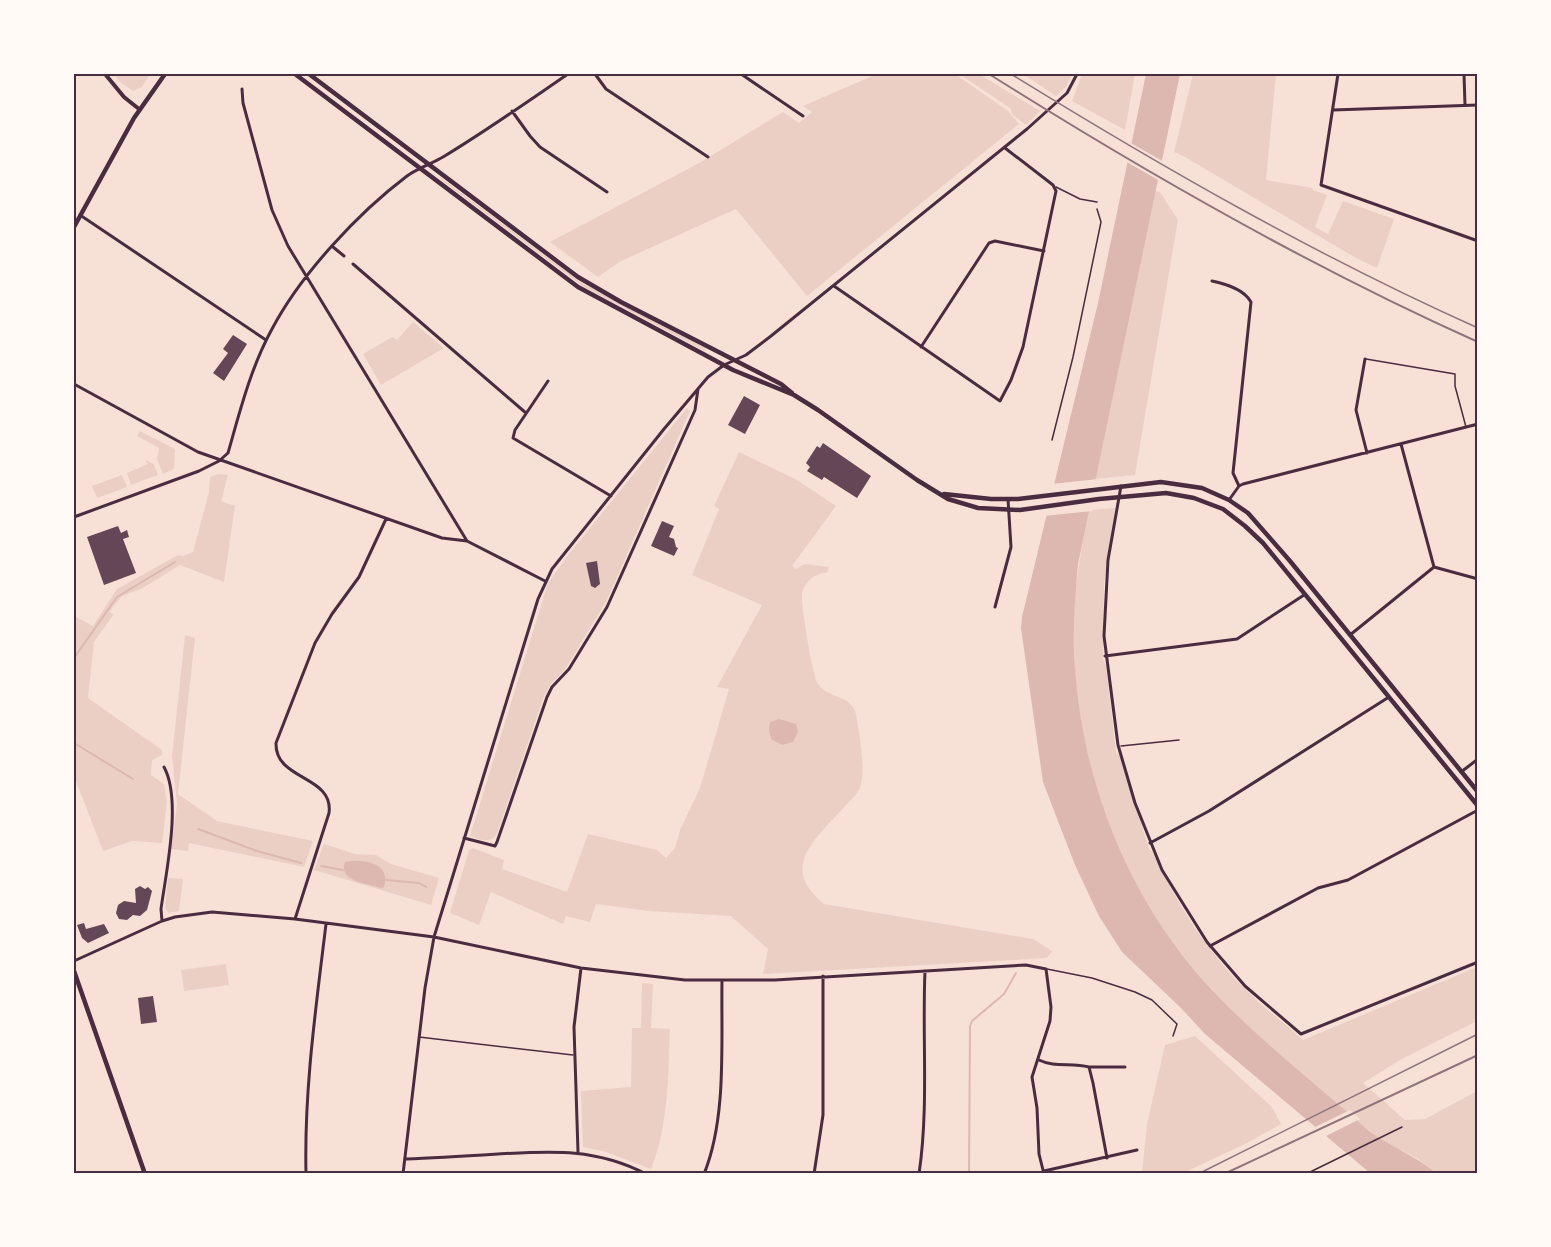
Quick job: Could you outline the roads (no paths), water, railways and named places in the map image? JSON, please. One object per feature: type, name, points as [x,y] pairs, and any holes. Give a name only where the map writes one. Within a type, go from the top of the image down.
[{"type":"main road","points":[[153,89],[159,74]]},
{"type":"main road","points":[[74,227],[139,109],[165,74]]},
{"type":"main road","points":[[295,74],[578,287],[724,365],[794,395],[917,480],[960,504],[1009,510],[1166,493],[1194,498],[1223,509],[1256,535],[1478,808]]},
{"type":"main road","points":[[309,74],[578,277],[613,298],[782,384],[794,395]]},
{"type":"main road","points":[[941,494],[1008,499],[1161,482],[1202,488],[1229,500],[1254,519],[1313,588],[1478,792]]},
{"type":"main road","points":[[1223,509],[1229,500]]},
{"type":"main road","points":[[1306,594],[1313,588]]},
{"type":"main road","points":[[1389,697],[1396,692]]},
{"type":"main road","points":[[74,971],[145,1173]]},
{"type":"street","points":[[105,74],[124,97],[139,109]]},
{"type":"street","points":[[74,517],[199,471],[219,461],[228,453],[253,372],[266,340],[306,278],[333,247],[389,191],[420,168],[441,159],[568,74]]},
{"type":"street","points":[[595,74],[606,89],[708,158]]},
{"type":"street","points":[[741,74],[803,116]]},
{"type":"street","points":[[403,1173],[418,1037],[434,937],[532,616],[545,581],[554,566],[711,374],[746,355],[766,340],[1005,148],[1067,93],[1077,74]]},
{"type":"street","points":[[1338,74],[1321,185],[1478,241]]},
{"type":"street","points":[[1464,74],[1465,105]]},
{"type":"street","points":[[242,89],[243,103],[272,210],[288,246],[467,541]]},
{"type":"street","points":[[1333,110],[1478,105]]},
{"type":"street","points":[[512,111],[540,147],[607,192]]},
{"type":"street","points":[[834,286],[1000,401],[1011,380],[1023,347],[1056,191],[1055,187],[1005,148]]},
{"type":"street","points":[[80,215],[266,340]]},
{"type":"street","points":[[921,347],[989,243],[994,241],[1044,251]]},
{"type":"street","points":[[333,247],[344,256]]},
{"type":"street","points":[[353,264],[526,413]]},
{"type":"street","points":[[1212,281],[1240,291],[1251,302],[1233,473],[1239,486]]},
{"type":"street","points":[[1365,359],[1356,410],[1367,453]]},
{"type":"street","points":[[548,381],[513,433],[515,440],[611,496]]},
{"type":"street","points":[[74,384],[198,452],[219,461],[442,538],[467,541],[545,581]]},
{"type":"street","points":[[464,838],[490,846],[495,846],[497,843],[547,697],[552,687],[569,669],[611,599],[695,410],[698,388]]},
{"type":"street","points":[[1229,500],[1239,486],[1478,424]]},
{"type":"street","points":[[1401,444],[1434,567]]},
{"type":"street","points":[[1120,486],[1108,560],[1105,612],[1106,656],[1118,746],[1149,843],[1162,870],[1210,946],[1245,986],[1299,1034],[1478,962]]},
{"type":"street","points":[[995,607],[1011,547],[1008,499]]},
{"type":"street","points":[[295,919],[329,813],[329,804],[320,787],[288,769],[282,763],[277,754],[276,743],[315,643],[332,614],[359,577],[373,552],[386,519]]},
{"type":"street","points":[[1434,567],[1478,579]]},
{"type":"street","points":[[1350,635],[1434,567]]},
{"type":"street","points":[[1106,656],[1237,639],[1306,594]]},
{"type":"street","points":[[1149,843],[1209,811],[1389,697]]},
{"type":"street","points":[[1461,772],[1478,759]]},
{"type":"street","points":[[162,921],[161,909],[173,803],[170,778],[164,767]]},
{"type":"street","points":[[1210,946],[1317,888],[1348,880],[1478,808]]},
{"type":"street","points":[[74,961],[162,921],[212,912],[295,919],[434,937],[581,968],[648,977],[722,981],[1026,965],[1046,969],[1051,1007],[1048,1030],[1032,1077],[1039,1154],[1044,1172],[1137,1150]]},
{"type":"street","points":[[306,1173],[306,1117],[310,1059],[326,924]]},
{"type":"street","points":[[578,1152],[574,1013],[581,968]]},
{"type":"street","points":[[919,1173],[924,1128],[925,971]]},
{"type":"street","points":[[814,1173],[824,1108],[823,976]]},
{"type":"street","points":[[704,1173],[718,1116],[722,981]]},
{"type":"street","points":[[1039,1060],[1057,1066],[1125,1067]]},
{"type":"street","points":[[1089,1067],[1094,1083],[1107,1158]]},
{"type":"street","points":[[405,1159],[578,1152],[608,1158],[646,1173]]},
{"type":"lane","points":[[1055,187],[1080,199],[1097,202]]},
{"type":"lane","points":[[1365,359],[1455,374],[1455,386],[1466,427]]},
{"type":"lane","points":[[1118,746],[1179,740]]},
{"type":"lane","points":[[1046,969],[1092,978],[1152,1000],[1177,1024],[1173,1036]]},
{"type":"lane","points":[[418,1037],[575,1055]]},
{"type":"waterway","points":[[74,658],[117,597],[175,562]]},
{"type":"waterway","points":[[74,743],[133,779]]},
{"type":"waterway","points":[[198,829],[257,851],[301,863]]},
{"type":"waterway","points":[[321,866],[343,870]]},
{"type":"waterway","points":[[386,880],[419,883],[426,887]]},
{"type":"waterway","points":[[969,1174],[970,1026],[972,1021],[1004,994],[1016,973]]},
{"type":"tram line","points":[[1011,74],[1182,176],[1298,240],[1478,328]]},
{"type":"tram line","points":[[1198,1174],[1478,1034]]},
{"type":"railway","points":[[989,74],[1108,147],[1229,217],[1352,282],[1478,342]]},
{"type":"railway","points":[[1224,1174],[1478,1055]]}]
